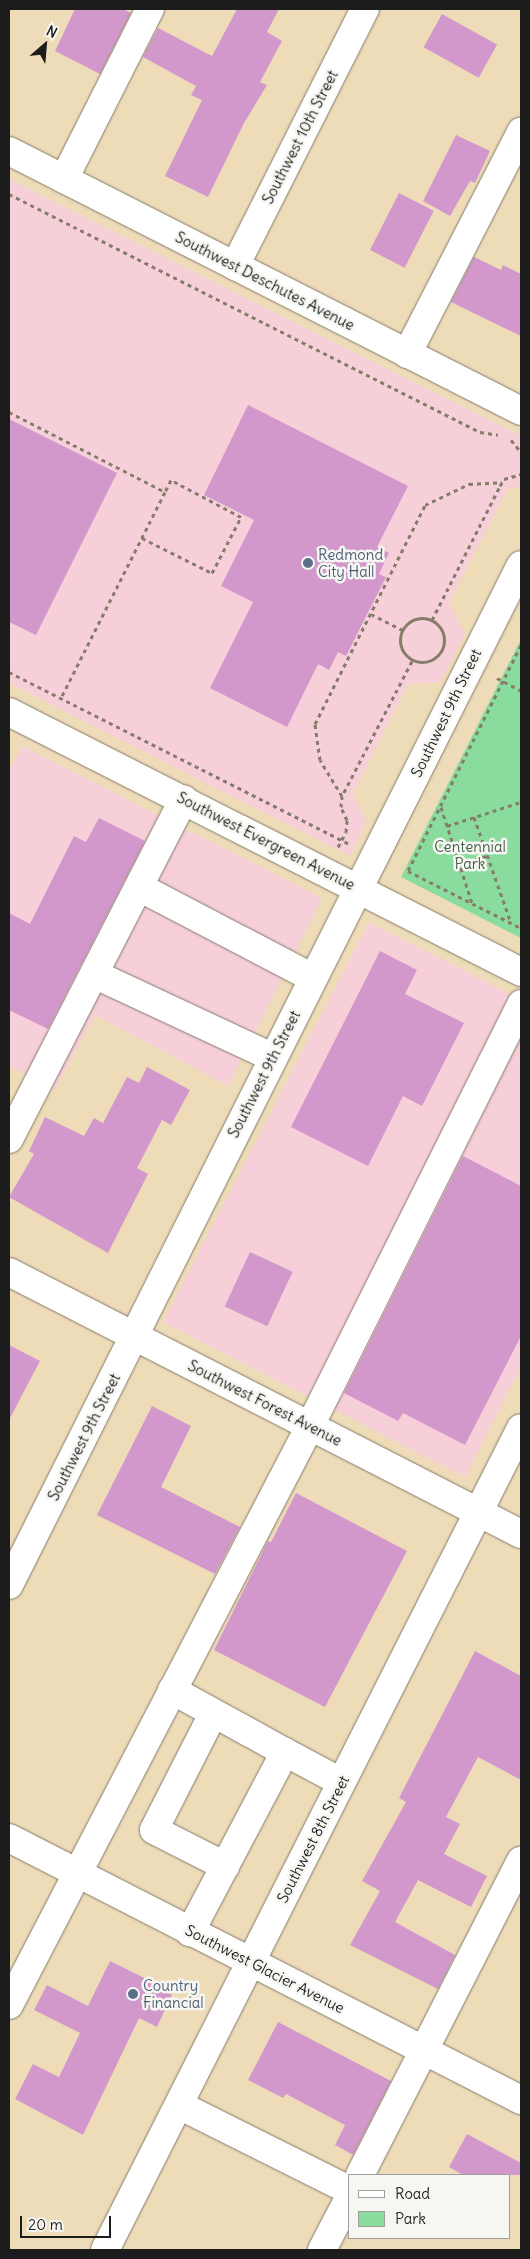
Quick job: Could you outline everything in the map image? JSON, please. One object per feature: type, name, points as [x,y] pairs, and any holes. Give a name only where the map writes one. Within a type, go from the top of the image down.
[{"type":"main road","points":[[64,179],[150,9]]},
{"type":"main road","name":"Southwest 10th Street","points":[[235,266],[365,9]]},
{"type":"main road","points":[[407,354],[521,132]]},
{"type":"main road","name":"Southwest Deschutes Avenue","points":[[9,151],[521,412]]},
{"type":"main road","name":"Southwest 9th Street","points":[[9,1585],[135,1337],[272,1057],[521,565]]},
{"type":"main road","name":"Southwest Evergreen Avenue","points":[[9,714],[184,799],[521,972]]},
{"type":"main road","points":[[9,1139],[184,799]]},
{"type":"main road","points":[[139,887],[313,978]]},
{"type":"main road","points":[[94,974],[272,1057]]},
{"type":"main road","points":[[9,2006],[76,1873],[310,1426],[521,1004]]},
{"type":"main road","name":"Southwest Forest Avenue","points":[[9,1272],[521,1534]]},
{"type":"main road","name":"Southwest 8th Street","points":[[105,2250],[521,1428]]},
{"type":"main road","points":[[172,1690],[341,1782]]},
{"type":"main road","points":[[213,1714],[154,1830],[225,1866]]},
{"type":"main road","points":[[190,1932],[285,1752]]},
{"type":"main road","name":"Southwest Glacier Avenue","points":[[9,1838],[521,2100]]},
{"type":"main road","points":[[361,2174],[521,1862]]},
{"type":"main road","points":[[179,2105],[348,2190]]},
{"type":"main road","points":[[322,2250],[348,2200]]},
{"type":"path","points":[[9,194],[480,432],[503,435],[521,452]]},
{"type":"path","points":[[9,412],[165,492]]},
{"type":"path","points":[[342,796],[320,760],[315,724],[425,505],[469,484],[502,482],[521,474]]},
{"type":"path","points":[[61,698],[171,480],[241,516],[212,573],[142,538]]},
{"type":"path","points":[[432,620],[502,482]]},
{"type":"path","points":[[371,614],[402,630]]},
{"type":"path","points":[[419,618],[432,620],[442,630],[442,650],[432,661],[412,661],[400,644],[402,630],[419,618]]},
{"type":"path","points":[[408,871],[521,645]]},
{"type":"path","points":[[338,847],[342,840],[347,820],[341,807],[342,796],[412,661]]},
{"type":"path","points":[[9,672],[342,840]]},
{"type":"path","points":[[491,675],[521,691]]},
{"type":"path","points":[[448,826],[521,802]]},
{"type":"path","points":[[440,806],[472,904]]},
{"type":"path","points":[[474,817],[511,923]]},
{"type":"path","points":[[459,864],[487,856]]},
{"type":"path","points":[[401,868],[521,928]]},
{"type":"shaded area","points":[[9,179],[521,436],[521,487],[508,488],[449,602],[465,634],[440,682],[408,684],[353,793],[366,822],[350,856],[9,683]]},
{"type":"shaded area","points":[[22,746],[322,898],[228,1086],[95,1015],[55,1089],[9,1066],[9,771]]},
{"type":"shaded area","points":[[369,922],[521,1000],[521,1367],[465,1477],[163,1322]]},
{"type":"green space","name":"Centennial Park","points":[[521,639],[521,938],[401,877]]},
{"type":"building","points":[[75,9],[123,9],[131,13],[100,74],[55,51]]},
{"type":"building","points":[[237,9],[279,9],[267,32],[282,41],[260,82],[267,85],[244,123],[208,197],[165,176],[202,100],[191,95],[196,86],[143,57],[158,28],[212,56]]},
{"type":"building","points":[[442,14],[497,45],[479,78],[424,47]]},
{"type":"building","points":[[456,135],[490,151],[475,183],[470,181],[450,216],[423,201]]},
{"type":"building","points":[[399,193],[434,211],[405,268],[370,250]]},
{"type":"building","points":[[474,257],[501,270],[503,265],[521,274],[521,336],[451,302]]},
{"type":"building","name":"Redmond City Hall","points":[[248,405],[408,486],[377,547],[389,553],[379,574],[386,577],[346,656],[338,652],[329,670],[318,664],[287,727],[210,688],[253,602],[221,586],[254,520],[204,495]]},
{"type":"building","points":[[9,419],[117,473],[36,635],[9,622]]},
{"type":"building","points":[[99,818],[145,841],[48,1029],[9,1010],[9,913],[30,924],[74,836],[86,842]]},
{"type":"building","points":[[380,951],[417,970],[405,994],[464,1023],[422,1106],[403,1096],[368,1166],[291,1127]]},
{"type":"building","points":[[147,1067],[190,1090],[171,1125],[162,1120],[137,1168],[148,1174],[108,1253],[9,1197],[34,1154],[29,1151],[45,1117],[84,1136],[94,1118],[103,1123],[127,1077],[139,1083]]},
{"type":"building","points":[[463,1156],[521,1186],[521,1336],[465,1445],[403,1413],[398,1421],[344,1393]]},
{"type":"building","points":[[250,1252],[293,1272],[267,1326],[225,1306]]},
{"type":"building","points":[[9,1345],[40,1361],[9,1420]]},
{"type":"building","points":[[152,1406],[191,1426],[161,1487],[240,1527],[215,1574],[97,1515]]},
{"type":"building","points":[[296,1493],[407,1551],[325,1707],[214,1650],[268,1541],[271,1542]]},
{"type":"building","points":[[475,1651],[521,1676],[521,1780],[478,1757],[446,1817],[460,1824],[444,1854],[487,1876],[471,1907],[418,1880],[395,1922],[455,1955],[438,1989],[350,1945],[380,1891],[362,1881],[406,1802],[399,1798]]},
{"type":"building","points":[[110,1961],[173,1992],[157,2027],[139,2018],[83,2135],[15,2099],[33,2064],[59,2077],[80,2033],[34,2010],[47,1985],[88,2006]]},
{"type":"building","points":[[278,2022],[391,2081],[353,2155],[335,2145],[345,2125],[286,2094],[283,2098],[248,2080]]},
{"type":"building","points":[[467,2134],[521,2163],[521,2175],[461,2174],[449,2167]]},
{"type":"place","name":"Redmond City Hall","points":[[308,563]]},
{"type":"place","name":"Country Financial","points":[[133,1994]]}]
